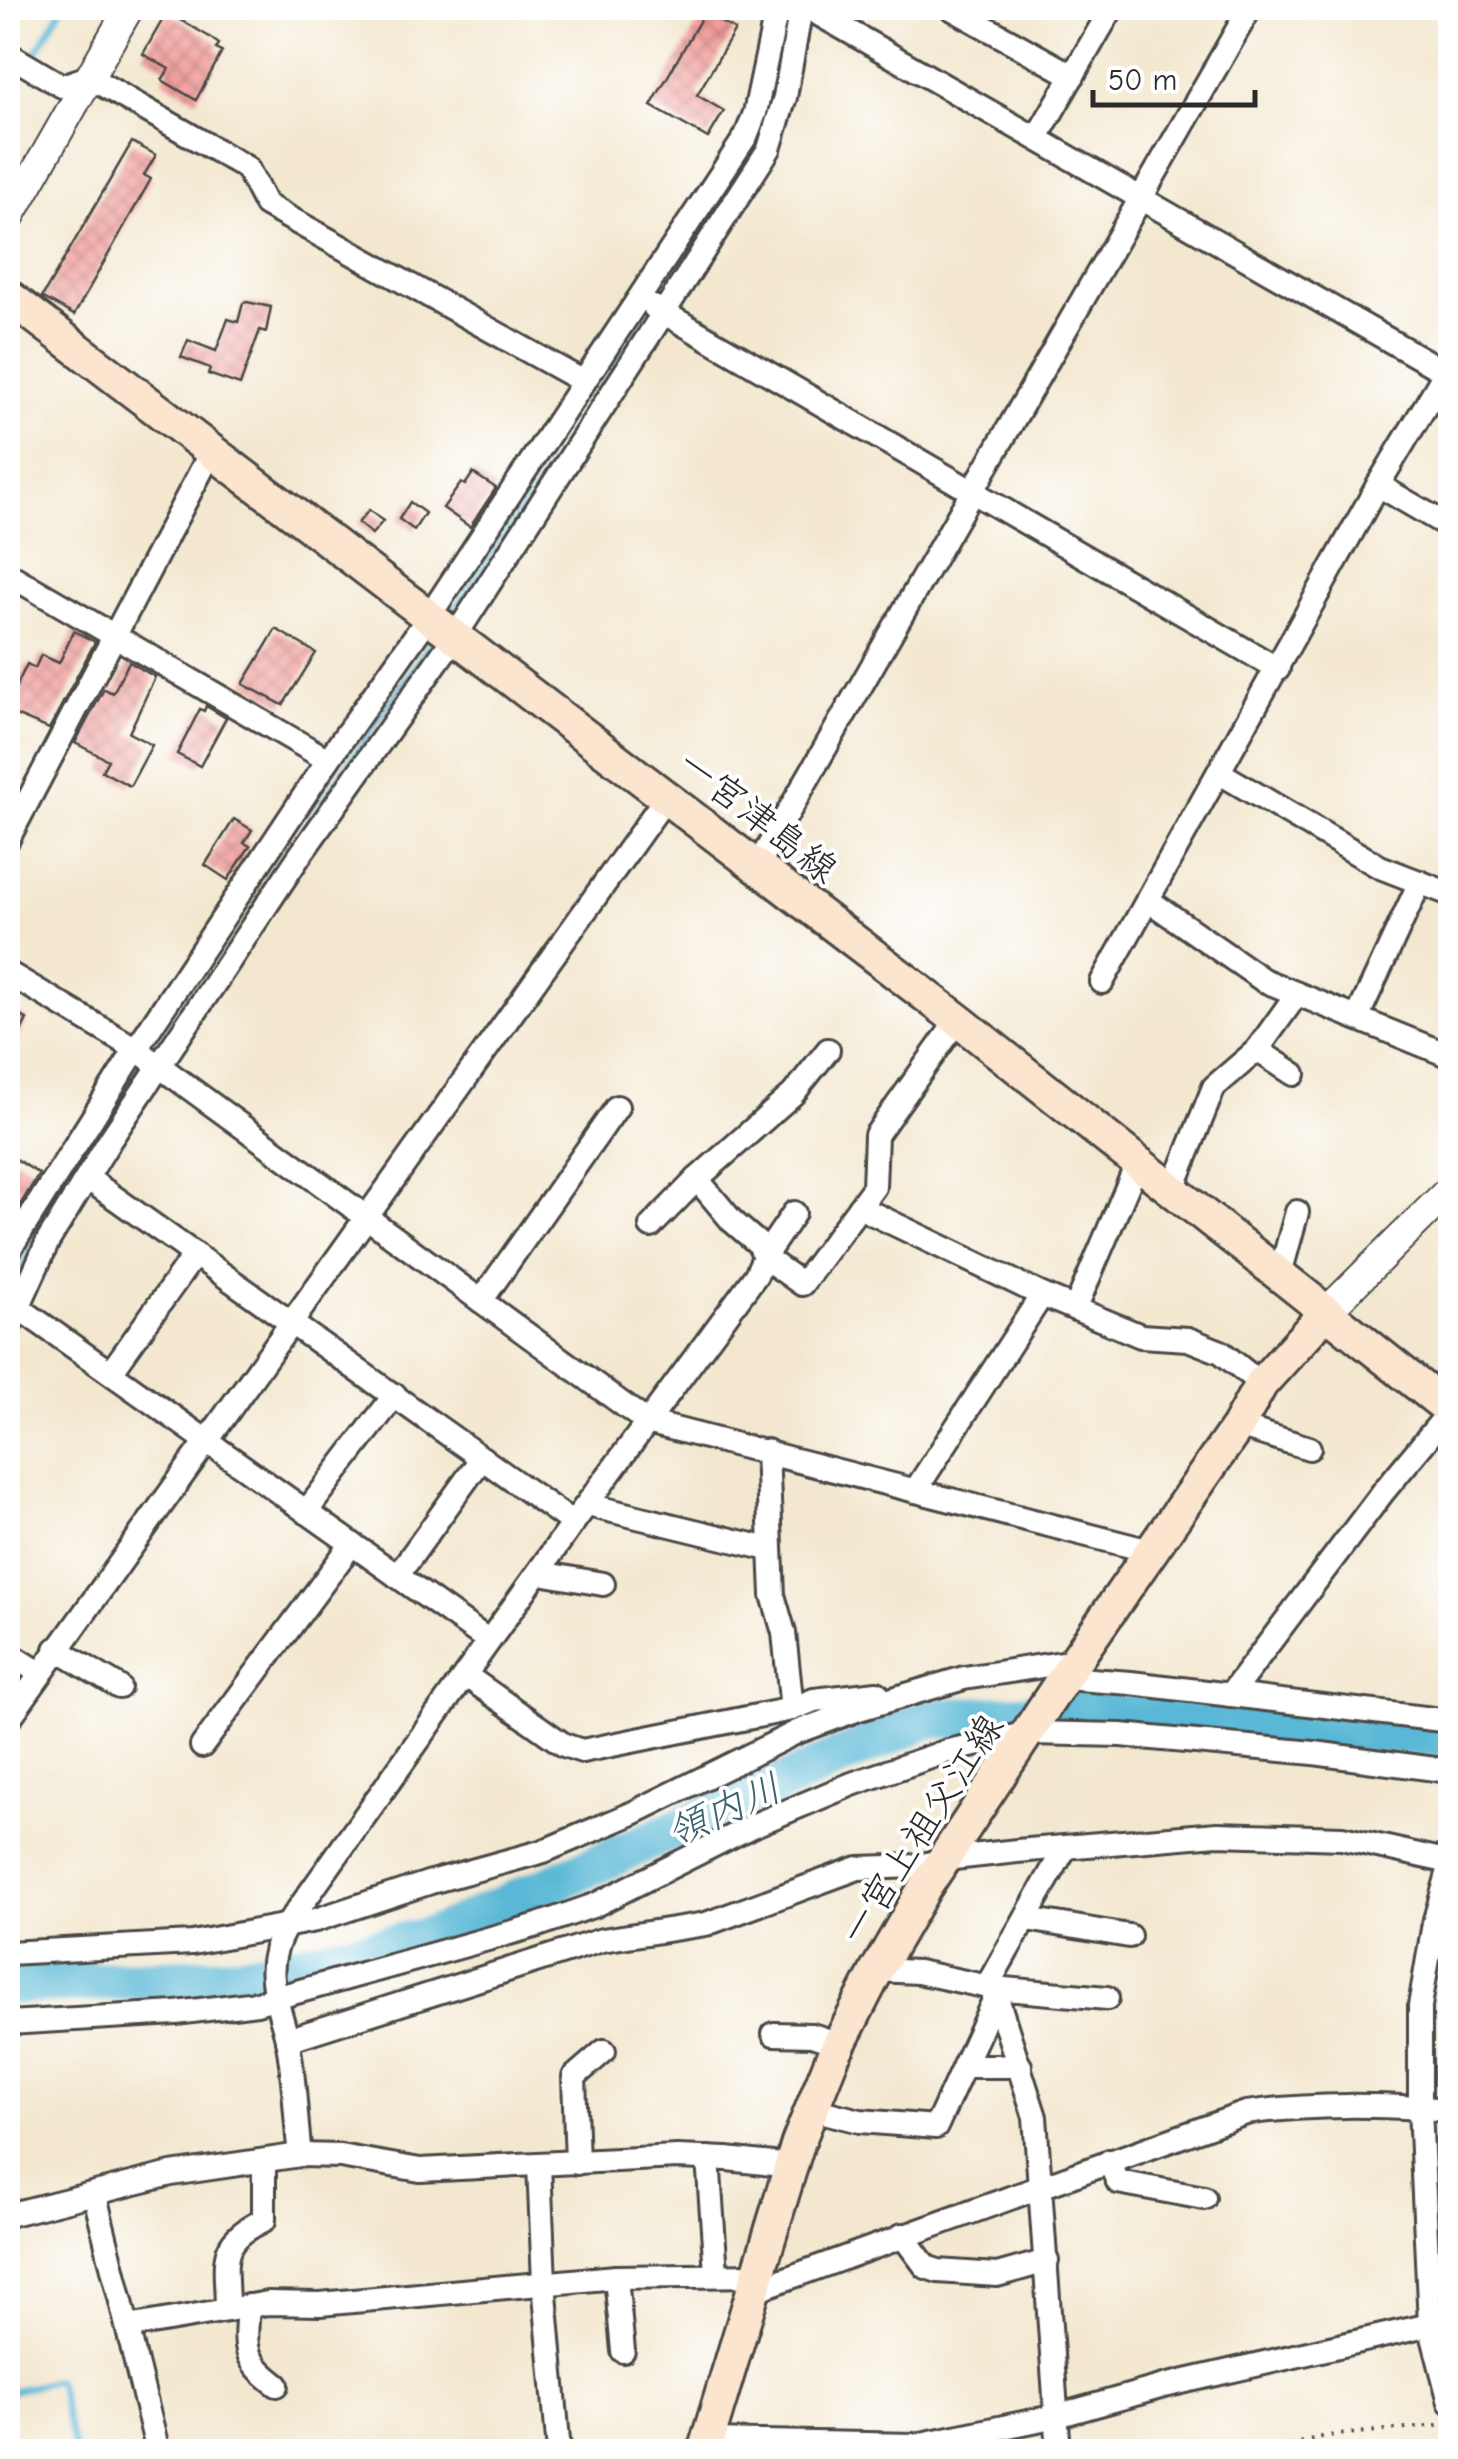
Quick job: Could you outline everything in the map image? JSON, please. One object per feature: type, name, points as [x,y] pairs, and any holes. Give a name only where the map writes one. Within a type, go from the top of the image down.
[{"type":"main road","name":"一宮津島線","points":[[8,296],[958,1020],[1450,1411]]},
{"type":"main road","name":"一宮上祖父江線","points":[[706,2446],[791,2166],[839,2044],[876,1970],[1067,1674],[1238,1426],[1261,1384],[1326,1312]]},
{"type":"street","points":[[8,220],[130,8]]},
{"type":"street","points":[[8,1330],[14,1301],[48,1241],[298,858],[443,625],[584,382],[746,136],[756,114],[777,8]]},
{"type":"street","points":[[8,1252],[136,1049],[328,760],[509,548],[665,314],[769,149],[785,97],[801,8]]},
{"type":"street","points":[[808,8],[839,15],[1141,198],[1449,371],[1378,486],[1102,982]]},
{"type":"street","points":[[1037,137],[1112,8]]},
{"type":"street","points":[[758,866],[1250,8]]},
{"type":"street","points":[[968,11],[1073,76]]},
{"type":"street","points":[[8,54],[62,86],[90,77],[246,168],[266,205],[584,382]]},
{"type":"street","points":[[640,299],[1278,668]]},
{"type":"street","points":[[8,840],[212,450]]},
{"type":"street","points":[[1378,486],[1450,527]]},
{"type":"street","points":[[8,574],[328,760]]},
{"type":"street","points":[[1220,773],[1380,867],[1450,894]]},
{"type":"street","points":[[8,1720],[204,1440],[667,796]]},
{"type":"street","points":[[1357,1018],[1420,882]]},
{"type":"street","points":[[1148,900],[1263,980],[1450,1056]]},
{"type":"street","points":[[8,973],[136,1049],[648,1422],[1150,1551]]},
{"type":"street","points":[[1172,1190],[1214,1086],[1257,1050],[1297,994]]},
{"type":"street","points":[[697,1180],[732,1221],[760,1245],[764,1257],[802,1284],[874,1188],[876,1134],[958,1020]]},
{"type":"street","points":[[651,1226],[793,1094],[828,1050]]},
{"type":"street","points":[[1257,1050],[1294,1074]]},
{"type":"street","points":[[481,1300],[617,1107]]},
{"type":"street","points":[[1075,1309],[1137,1164]]},
{"type":"street","points":[[87,1178],[482,1458],[580,1514],[769,1550]]},
{"type":"street","points":[[1326,1312],[1449,1192]]},
{"type":"street","points":[[859,1207],[1141,1336],[1188,1339],[1221,1352],[1261,1384]]},
{"type":"street","points":[[300,2155],[287,2040],[274,1996],[280,1938],[464,1675],[756,1275],[794,1212]]},
{"type":"street","points":[[1280,1274],[1297,1212]]},
{"type":"street","points":[[110,1372],[195,1254]]},
{"type":"street","points":[[916,1491],[1042,1294]]},
{"type":"street","points":[[14,1301],[489,1641]]},
{"type":"street","points":[[306,1512],[395,1395]]},
{"type":"street","points":[[1230,1695],[1360,1522],[1450,1411]]},
{"type":"street","points":[[1238,1426],[1309,1448]]},
{"type":"street","points":[[768,1451],[773,1594],[784,1633],[792,1709]]},
{"type":"street","points":[[397,1576],[482,1458]]},
{"type":"street","points":[[202,1746],[352,1545]]},
{"type":"street","points":[[540,1573],[603,1584]]},
{"type":"street","points":[[56,1649],[119,1686]]},
{"type":"street","points":[[8,1653],[40,1673]]},
{"type":"street","points":[[8,1952],[280,1938],[544,1851],[631,1814],[798,1732],[964,1678],[1067,1674],[1450,1721]]},
{"type":"street","points":[[464,1675],[564,1745],[582,1751],[792,1709],[814,1700],[934,1686]]},
{"type":"street","points":[[8,2023],[176,2013],[274,1996],[538,1925],[595,1905],[752,1826],[852,1784],[948,1751],[1032,1730],[1314,1753],[1450,1772]]},
{"type":"street","points":[[287,2040],[602,1940],[706,1924],[858,1868],[920,1866],[945,1860],[1216,1834],[1342,1838],[1450,1864],[1434,1923],[1420,2006],[1420,2108],[1436,2311],[1450,2402]]},
{"type":"street","points":[[1059,2452],[1034,2117],[991,1979],[1065,1848]]},
{"type":"street","points":[[1027,1920],[1129,1936]]},
{"type":"street","points":[[876,1970],[918,1972],[994,1993],[1107,1998]]},
{"type":"street","points":[[812,2110],[860,2121],[936,2127],[994,1993]]},
{"type":"street","points":[[774,2034],[812,2034],[839,2044]]},
{"type":"street","points":[[577,2163],[574,2078],[604,2051]]},
{"type":"street","points":[[964,2066],[1020,2066]]},
{"type":"street","points":[[128,2327],[268,2303],[320,2304],[616,2277],[716,2273],[757,2282],[1246,2113],[1296,2106],[1450,2110]]},
{"type":"street","points":[[8,2216],[171,2174],[300,2155],[340,2156],[420,2170],[708,2158],[791,2166]]},
{"type":"street","points":[[708,2158],[716,2273]]},
{"type":"street","points":[[1109,2161],[1118,2182],[1204,2198]]},
{"type":"street","points":[[264,2162],[264,2220],[239,2232],[227,2249],[245,2348],[254,2368],[277,2385]]},
{"type":"street","points":[[538,2165],[559,2452]]},
{"type":"street","points":[[95,2196],[158,2452]]},
{"type":"street","points":[[902,2235],[926,2267],[938,2272],[998,2275],[1047,2261]]},
{"type":"street","points":[[616,2277],[623,2350]]},
{"type":"street","points":[[706,2446],[916,2445],[1057,2416],[1436,2311]]},
{"type":"path","points":[[1259,2452],[1326,2436],[1450,2424]]},
{"type":"building","points":[[167,12],[219,44],[216,49],[222,52],[196,100],[162,80],[169,69],[143,54]]},
{"type":"building","points":[[704,13],[735,30],[697,95],[724,111],[708,138],[651,106]]},
{"type":"building","points":[[132,142],[156,155],[144,175],[151,179],[74,315],[42,297]]},
{"type":"building","points":[[243,303],[271,307],[266,332],[260,330],[240,385],[208,374],[210,368],[181,357],[188,340],[216,351],[228,319],[238,322]]},
{"type":"building","points":[[473,473],[496,488],[470,527],[443,508]]},
{"type":"building","points":[[410,502],[425,513],[414,530],[399,519]]},
{"type":"building","points":[[369,510],[383,521],[372,534],[358,523]]},
{"type":"building","points":[[276,629],[316,653],[283,705],[243,684]]},
{"type":"building","points":[[74,631],[95,642],[49,729],[8,712],[27,664],[35,668],[41,655],[59,663]]},
{"type":"building","points":[[129,662],[155,677],[129,733],[152,745],[130,786],[102,771],[108,760],[75,743],[104,689],[113,693]]},
{"type":"building","points":[[206,706],[226,718],[200,766],[177,754],[200,709],[204,711]]},
{"type":"building","points":[[234,819],[252,830],[244,843],[250,846],[228,880],[205,865]]},
{"type":"building","points":[[8,1010],[27,1019],[8,1058]]},
{"type":"building","points":[[8,1154],[39,1174],[8,1225]]},
{"type":"waterway","points":[[36,53],[62,8]]},
{"type":"waterway","points":[[771,106],[775,69]]},
{"type":"waterway","points":[[686,258],[765,127]]},
{"type":"waterway","points":[[450,616],[640,329]]},
{"type":"waterway","points":[[305,828],[430,643]]},
{"type":"waterway","points":[[248,701],[322,742]]},
{"type":"waterway","points":[[153,1055],[178,1017]]},
{"type":"waterway","points":[[17,1279],[39,1227],[141,1070]]},
{"type":"waterway","name":"領内川","points":[[8,1985],[237,1976],[433,1936],[927,1719],[1081,1711],[1450,1738]]},
{"type":"waterway","points":[[8,2392],[57,2380],[75,2452]]}]
